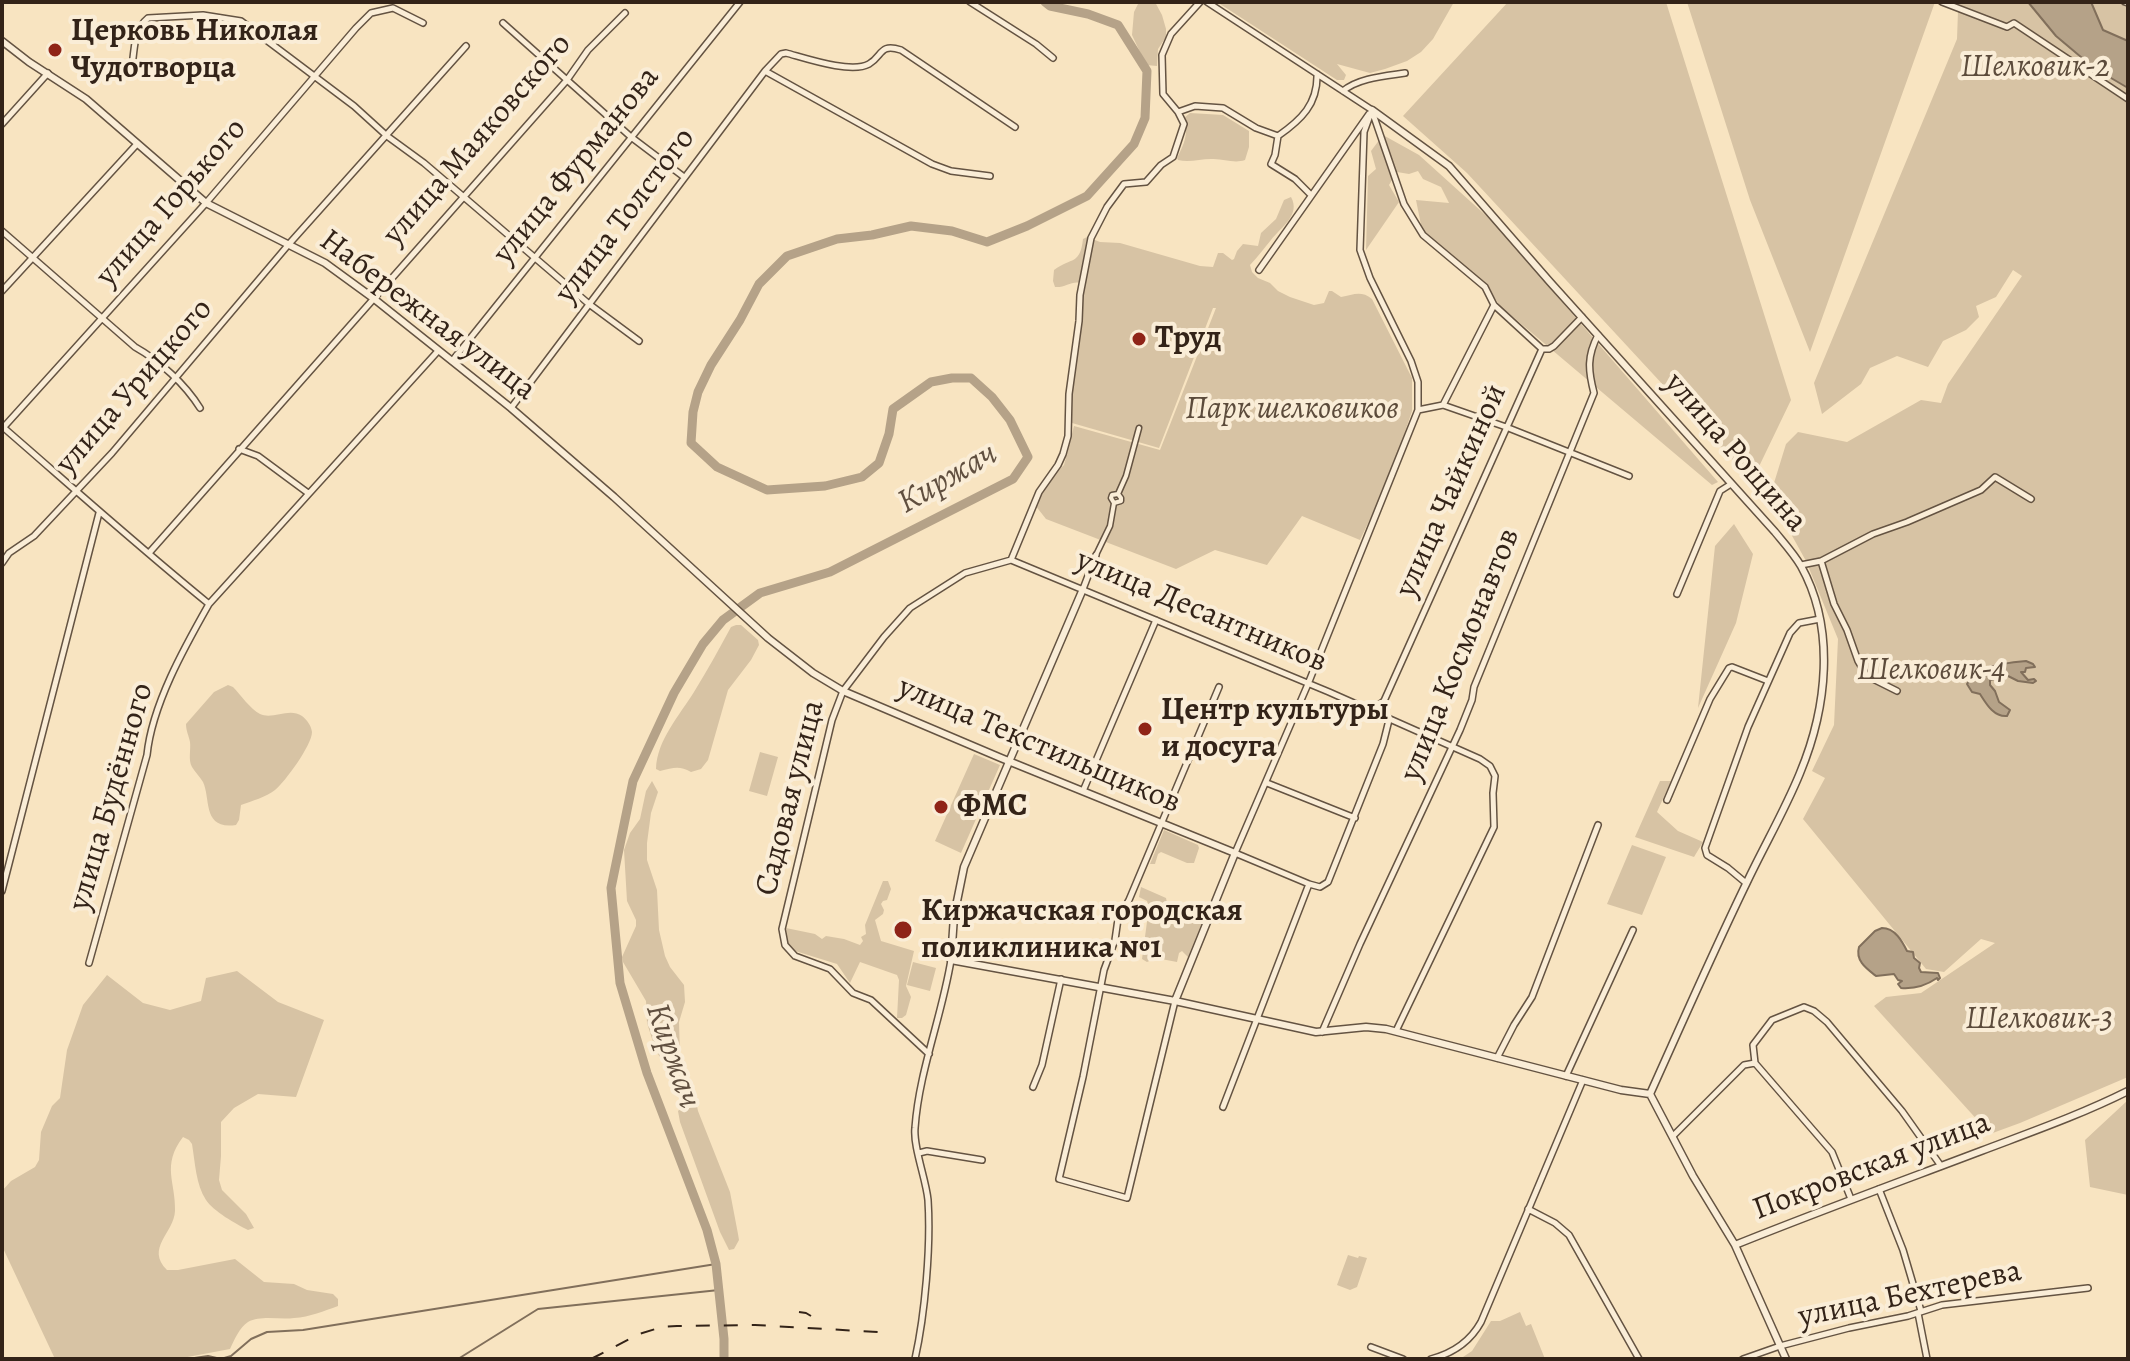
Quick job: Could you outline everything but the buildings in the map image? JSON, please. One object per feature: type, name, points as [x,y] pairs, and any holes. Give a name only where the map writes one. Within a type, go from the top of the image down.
[{"type":"street","name":"улица Фурманова","points":[[452,361],[740,2]]},
{"type":"street","points":[[970,2],[1053,58]]},
{"type":"street","points":[[1011,560],[1039,492],[1058,465],[1068,436],[1069,394],[1080,295],[1091,238],[1107,207],[1124,184],[1146,182],[1173,157],[1184,124],[1163,94],[1162,55],[1171,34],[1200,2]]},
{"type":"street","name":"улица Рощина","points":[[1207,2],[1372,110],[1449,166],[1775,532],[1801,565],[1813,592],[1825,647],[1823,688],[1813,737],[1801,772],[1746,883],[1650,1094]]},
{"type":"street","points":[[1942,2],[2007,27],[2014,23],[2128,99]]},
{"type":"street","name":"улица Горького","points":[[2,427],[206,203],[371,13],[393,8],[423,23]]},
{"type":"street","name":"улица Маяковского","points":[[149,553],[567,80],[588,50],[625,13]]},
{"type":"street","points":[[133,58],[135,36],[148,18],[203,15],[241,21],[354,106],[589,304],[639,341]]},
{"type":"street","points":[[503,23],[631,137],[684,177]]},
{"type":"street","name":"Набережная улица","points":[[2,41],[86,99],[206,203],[325,263],[373,298],[511,408],[762,632]]},
{"type":"street","name":"улица Урицкого","points":[[2,563],[9,553],[34,536],[112,453],[289,244],[466,46]]},
{"type":"street","name":"улица Толстого","points":[[511,408],[684,177],[781,54],[850,67],[868,64],[884,48],[892,47],[1015,127]]},
{"type":"street","points":[[765,71],[932,164],[951,171],[990,176]]},
{"type":"street","points":[[2,124],[48,73]]},
{"type":"street","points":[[1343,91],[1372,79],[1405,73]]},
{"type":"street","points":[[1311,195],[1295,179],[1271,164],[1278,136],[1298,122],[1312,104],[1317,74]]},
{"type":"street","points":[[1178,112],[1195,106],[1223,108],[1256,128],[1278,136]]},
{"type":"street","points":[[1259,270],[1372,110]]},
{"type":"street","points":[[1219,687],[1129,900],[1118,919],[1059,1179],[1127,1198],[1175,1001],[1308,684],[1418,410],[1418,382],[1411,361],[1370,278],[1360,250],[1364,132],[1372,110]]},
{"type":"street","points":[[1372,110],[1404,204],[1423,235],[1485,287],[1494,305],[1542,349]]},
{"type":"street","points":[[1356,132],[1364,132]]},
{"type":"street","points":[[2,291],[137,144]]},
{"type":"street","points":[[2,231],[135,347],[147,354],[193,396],[200,408]]},
{"type":"street","points":[[1443,405],[1494,305]]},
{"type":"street","name":"улица Чайкиной","points":[[1309,884],[1320,887],[1328,882],[1383,744],[1387,719],[1383,710],[1384,701],[1542,349],[1554,346],[1582,317]]},
{"type":"street","name":"улица Космонавтов","points":[[1322,1032],[1460,730],[1478,676],[1594,393],[1590,351],[1598,335]]},
{"type":"street","points":[[2,427],[209,604],[438,351]]},
{"type":"street","points":[[1418,410],[1443,405],[1629,476]]},
{"type":"street","points":[[915,1359],[925,1287],[928,1220],[927,1198],[914,1131],[945,994],[954,916],[964,867],[1110,526],[1114,503],[1111,498],[1118,494],[1126,476],[1139,428]]},
{"type":"street","points":[[239,449],[258,456],[308,493]]},
{"type":"street","points":[[1801,565],[1821,561],[1873,534],[1981,490],[1995,477],[2031,499]]},
{"type":"street","points":[[1677,594],[1720,491],[1731,484]]},
{"type":"street","points":[[2,891],[99,513]]},
{"type":"street","points":[[2,549],[9,553]]},
{"type":"street","name":"улица Десантников","points":[[1011,560],[1387,719]]},
{"type":"street","name":"Садовая улица","points":[[929,1054],[871,1000],[853,993],[830,969],[795,956],[785,945],[782,929],[832,720],[843,691],[910,608],[965,573],[1011,560]]},
{"type":"street","points":[[1821,561],[1834,604],[1858,661],[1867,676],[1897,691]]},
{"type":"street","name":"улица Будённого","points":[[89,963],[147,755],[152,723],[186,646],[209,604]]},
{"type":"street","points":[[1746,883],[1707,855],[1705,848],[1748,727],[1790,633],[1799,623],[1820,619]]},
{"type":"street","points":[[1083,791],[1156,620]]},
{"type":"street","name":"улица Текстильщиков","points":[[762,632],[813,673],[843,691],[1309,884]]},
{"type":"street","points":[[1667,800],[1710,699],[1729,668],[1768,681]]},
{"type":"street","name":"улица Чайкиной","points":[[1371,711],[1384,701]]},
{"type":"street","points":[[1387,719],[1487,763],[1495,776],[1494,827],[1396,1031]]},
{"type":"street","points":[[1267,783],[1355,818]]},
{"type":"street","points":[[1497,1058],[1532,997],[1598,825]]},
{"type":"street","points":[[1223,1107],[1309,884]]},
{"type":"street","points":[[1566,1076],[1633,930]]},
{"type":"street","points":[[951,960],[1175,1001],[1322,1032],[1366,1027],[1396,1031],[1621,1090],[1650,1094],[1693,1176],[1735,1245],[1786,1359]]},
{"type":"street","points":[[1033,1087],[1042,1065],[1061,979]]},
{"type":"street","points":[[1851,1199],[1832,1152],[1755,1063],[1753,1045],[1772,1020],[1804,1007],[1827,1022],[1902,1111],[1941,1166]]},
{"type":"street","points":[[1673,1136],[1744,1065],[1755,1063]]},
{"type":"street","points":[[1431,1359],[1456,1350],[1475,1333],[1583,1080]]},
{"type":"street","name":"Покровская улица","points":[[1735,1245],[2026,1135],[2128,1091]]},
{"type":"street","points":[[919,1153],[927,1151],[982,1160]]},
{"type":"street","points":[[1879,1189],[1903,1250],[1927,1359]]},
{"type":"street","points":[[1528,1209],[1555,1223],[1569,1235],[1639,1359]]},
{"type":"street","name":"улица Бехтерева","points":[[1743,1359],[1780,1346],[1942,1305],[2088,1288]]},
{"type":"street","points":[[1371,1347],[1403,1359]]},
{"type":"green space","points":[[1139,2],[1155,2],[1166,29],[1166,37],[1158,49],[1157,66],[1146,65],[1132,35],[1134,12]]},
{"type":"green space","points":[[1217,2],[1454,2],[1433,39],[1421,52],[1407,61],[1370,73],[1337,64],[1346,75],[1344,80],[1337,80]]},
{"type":"green space","points":[[1508,2],[1666,2],[1791,400],[1752,481],[1467,173],[1403,116]]},
{"type":"green space","points":[[1687,2],[1935,2],[1810,352],[1750,200]]},
{"type":"green space","points":[[1940,2],[2028,2],[2056,36],[2094,68],[2128,88],[2128,1077],[1990,1134],[1874,1006],[1886,997],[1921,993],[1995,943],[1981,939],[1944,972],[1926,969],[1803,819],[1825,778],[1812,771],[1834,725],[1838,639],[1806,561],[1770,496],[1786,444],[1798,432],[1847,442],[1921,400],[1941,403],[1948,384],[2022,276],[2013,270],[1996,297],[1976,306],[1979,317],[1966,330],[1943,341],[1928,367],[1897,356],[1870,368],[1861,384],[1822,414],[1814,383],[1957,39],[1958,11]]},
{"type":"green space","points":[[2091,2],[2128,2],[2128,41],[2103,30]]},
{"type":"green space","points":[[1190,113],[1223,115],[1249,131],[1245,160],[1178,160],[1186,134],[1184,118]]},
{"type":"green space","points":[[1383,135],[1419,155],[1491,220],[1718,482],[1712,485],[1500,306],[1487,286],[1422,230],[1416,200],[1449,203],[1441,187],[1423,179],[1418,171],[1409,174],[1397,172],[1389,185],[1399,202],[1366,250],[1368,176],[1376,169],[1371,151]]},
{"type":"green space","name":"Парк шелковиков","points":[[1291,197],[1292,215],[1250,265],[1252,272],[1278,291],[1314,305],[1324,303],[1329,291],[1341,297],[1357,294],[1368,296],[1412,378],[1412,411],[1389,479],[1360,540],[1302,516],[1267,565],[1215,550],[1176,569],[1046,519],[1035,505],[1046,483],[1064,465],[1074,426],[1160,450],[1216,308],[1213,308],[1159,448],[1072,423],[1071,390],[1083,284],[1076,282],[1055,287],[1054,270],[1077,257],[1083,239],[1087,237],[1213,267],[1218,253],[1232,260],[1243,244],[1258,246],[1261,233],[1276,219],[1284,200]]},
{"type":"green space","points":[[1734,524],[1753,554],[1736,623],[1698,708],[1715,546]]},
{"type":"green space","points":[[741,625],[758,640],[759,645],[728,690],[708,760],[701,769],[691,772],[679,768],[656,769],[660,748],[670,729],[731,627]]},
{"type":"green space","points":[[228,685],[260,714],[297,714],[307,721],[312,732],[291,772],[275,790],[241,805],[236,825],[218,823],[210,812],[203,782],[191,764],[186,724],[214,692]]},
{"type":"green space","points":[[760,752],[778,757],[767,796],[749,791]]},
{"type":"green space","points":[[974,754],[1000,765],[961,853],[935,841]]},
{"type":"green space","points":[[652,781],[658,792],[651,813],[647,860],[657,890],[659,930],[665,956],[684,985],[685,1002],[679,1022],[680,1056],[685,1076],[682,1085],[677,1086],[655,1048],[647,1023],[646,1001],[622,957],[636,926],[627,901],[624,850],[630,833],[640,819],[646,791]]},
{"type":"green space","points":[[1660,781],[1671,781],[1657,812],[1678,831],[1703,842],[1694,857],[1635,837]]},
{"type":"green space","points":[[1164,830],[1198,845],[1194,863],[1161,852],[1155,864],[1150,864]]},
{"type":"green space","points":[[1632,845],[1666,857],[1642,915],[1607,904]]},
{"type":"green space","points":[[883,881],[888,881],[891,889],[887,900],[881,904],[883,914],[875,920],[881,941],[914,951],[906,986],[911,997],[906,1015],[902,1018],[897,1018],[897,975],[860,962],[850,983],[837,964],[792,950],[787,942],[786,928],[815,934],[822,939],[826,936],[860,945]]},
{"type":"green space","points":[[1141,887],[1166,898],[1168,908],[1180,908],[1202,916],[1188,957],[1182,951],[1177,962],[1156,958],[1147,962],[1142,959],[1149,907],[1147,901],[1139,897]]},
{"type":"green space","points":[[913,962],[936,968],[930,991],[907,985]]},
{"type":"green space","points":[[237,971],[278,1002],[324,1020],[296,1097],[258,1094],[234,1108],[221,1122],[219,1180],[222,1190],[246,1214],[254,1228],[248,1230],[209,1204],[198,1180],[192,1144],[183,1137],[176,1147],[171,1166],[175,1211],[160,1247],[161,1262],[167,1270],[178,1270],[235,1259],[264,1282],[294,1284],[307,1290],[333,1294],[338,1299],[338,1306],[300,1317],[253,1320],[242,1327],[230,1349],[177,1359],[55,1359],[2,1246],[2,1191],[11,1181],[35,1167],[39,1160],[41,1132],[52,1106],[60,1098],[67,1050],[83,1005],[107,975],[143,1003],[170,1010],[201,1001],[206,978]]},
{"type":"green space","points":[[693,1096],[730,1192],[739,1240],[734,1249],[729,1250],[720,1232],[680,1122],[678,1111]]},
{"type":"green space","points":[[2128,1100],[2128,1195],[2090,1187],[2085,1140]]},
{"type":"green space","points":[[1348,1255],[1367,1258],[1357,1287],[1350,1290],[1337,1285]]},
{"type":"green space","points":[[1520,1312],[1526,1326],[1531,1324],[1545,1359],[1460,1359],[1472,1351],[1491,1321],[1500,1321]]},
{"type":"shaded area","points":[[2028,2],[2091,2],[2103,30],[2128,41],[2128,88],[2094,68],[2056,36]]},
{"type":"shaded area","points":[[2026,661],[2035,667],[2021,672],[2028,680],[2034,679],[2036,681],[2033,683],[2008,676],[1990,680],[1999,702],[2010,710],[2007,716],[1995,712],[1967,684],[1985,669]]},
{"type":"shaded area","points":[[1882,928],[1894,933],[1907,951],[1913,952],[1920,963],[1921,972],[1938,973],[1940,978],[1920,986],[1901,988],[1898,984],[1902,981],[1894,974],[1876,976],[1869,970],[1860,960],[1859,947]]},
{"type":"waterway","name":"Киржач","points":[[724,1359],[716,1264],[707,1230],[647,1073],[620,983],[611,888],[633,781],[674,693],[703,644],[723,620],[760,593],[830,572],[1013,479],[1028,457],[1010,420],[992,397],[971,378],[931,382],[893,409],[889,434],[879,463],[862,477],[825,486],[767,490],[717,467],[691,443],[693,412],[698,392],[711,365],[759,284],[787,256],[837,239],[911,226],[952,231],[987,242],[1087,196],[1134,144],[1145,118],[1147,71],[1118,25],[1045,2]]},
{"type":"waterway","points":[[188,1359],[231,1356],[251,1339],[267,1332],[303,1330],[716,1264]]},
{"type":"waterway","points":[[458,1359],[538,1309],[719,1290]]},
{"type":"railway","points":[[799,1312],[811,1316]]},
{"type":"railway","points":[[591,1359],[639,1334],[662,1327],[755,1325],[878,1332]]},
{"type":"place","name":"Церковь Николая Чудотворца","points":[[55,50]]},
{"type":"place","name":"Труд","points":[[1139,339]]},
{"type":"place","name":"Центр культуры и досуга","points":[[1145,729]]},
{"type":"place","name":"ФМС","points":[[941,807]]},
{"type":"place","name":"Киржачская городская поликлиника №1","points":[[903,930]]},
{"type":"park label","name":"Шелковик-2","points":[[2035,68]]},
{"type":"park label","name":"Шелковик-4","points":[[1931,671]]},
{"type":"park label","name":"Шелковик-3","points":[[2039,1020]]}]
